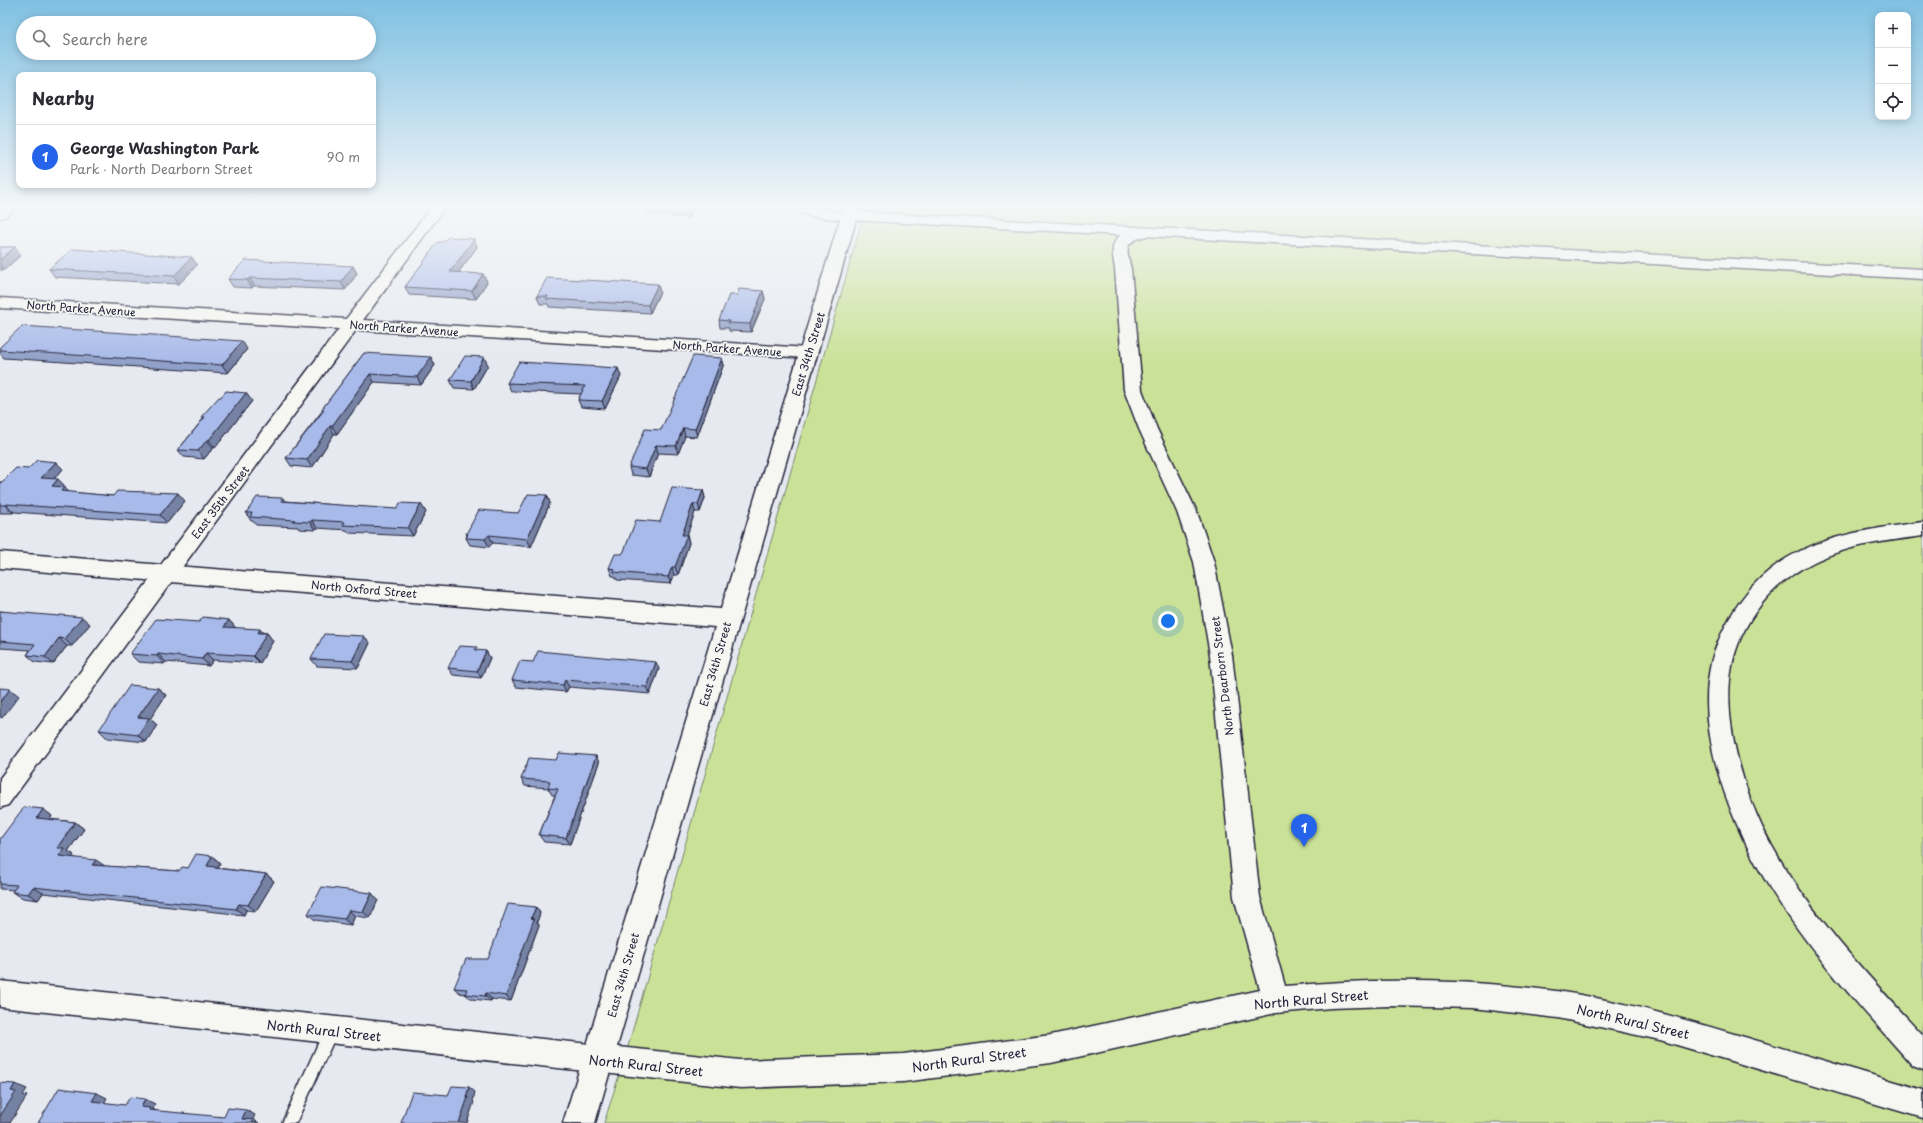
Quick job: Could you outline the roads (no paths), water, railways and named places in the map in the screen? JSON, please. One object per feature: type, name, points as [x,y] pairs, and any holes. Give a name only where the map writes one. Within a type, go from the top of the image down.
[{"type":"main road","name":"East 34th Street","points":[[579,1123],[836,258]]},
{"type":"main road","name":"North Oxford Street","points":[[0,560],[728,619]]},
{"type":"street","name":"East 35th Street","points":[[0,797],[400,258]]},
{"type":"street","name":"North Dearborn Street","points":[[1120,258],[1133,390],[1148,429],[1187,512],[1204,562],[1220,648],[1241,855],[1247,897],[1276,1000]]},
{"type":"street","name":"North Dearborn Street","points":[[1626,258],[1923,274]]},
{"type":"street","name":"North Parker Avenue","points":[[0,302],[808,353]]},
{"type":"street","points":[[1923,529],[1869,536],[1838,544],[1804,558],[1777,575],[1746,607],[1735,627],[1721,663],[1719,712],[1728,768],[1747,822],[1778,880],[1828,949],[1923,1056]]},
{"type":"street","name":"North Rural Street","points":[[0,994],[598,1060],[740,1074],[903,1068],[1051,1049],[1233,1008],[1276,1000],[1343,994],[1425,993],[1498,996],[1622,1017],[1687,1033],[1923,1104]]},
{"type":"lane","points":[[289,1123],[330,1031]]},
{"type":"place","name":"George Washington Park","points":[[1304,847]]}]
